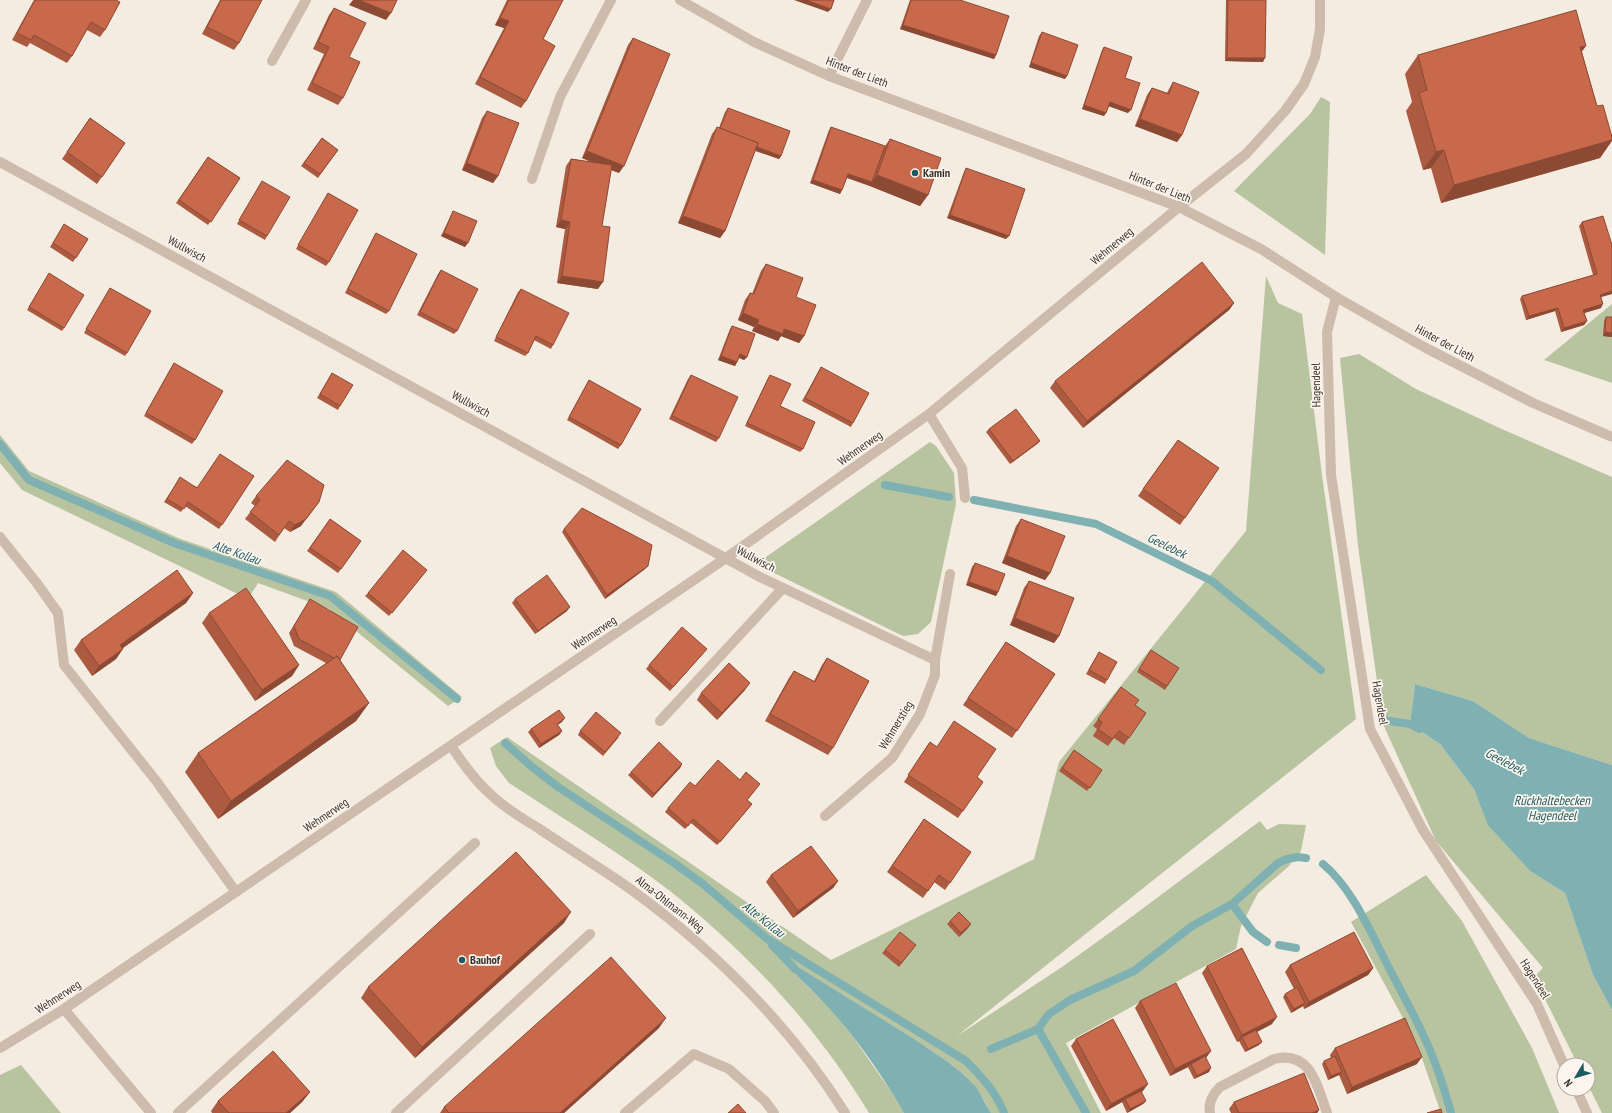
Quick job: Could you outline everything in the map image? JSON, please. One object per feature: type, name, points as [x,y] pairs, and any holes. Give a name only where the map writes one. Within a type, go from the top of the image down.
[{"type":"street","points":[[272,61],[306,0]]},
{"type":"street","points":[[532,180],[560,96],[612,0]]},
{"type":"street","name":"Hinter der Lieth","points":[[680,0],[754,42],[829,76],[1179,207],[1261,249],[1336,297],[1424,347],[1559,415],[1612,437]]},
{"type":"street","points":[[829,76],[867,0]]},
{"type":"street","points":[[1179,207],[1246,154],[1284,112],[1300,89],[1315,57],[1320,29],[1320,0]]},
{"type":"street","name":"Wullwisch","points":[[0,162],[726,558],[783,588],[935,660]]},
{"type":"street","name":"Wehmerweg","points":[[0,1048],[64,1009],[451,746],[726,558],[930,414],[1179,207]]},
{"type":"street","name":"Hagendeel","points":[[1336,297],[1327,332],[1331,475],[1370,729],[1422,830],[1537,1004],[1560,1057]]},
{"type":"street","points":[[930,414],[962,468],[964,498]]},
{"type":"street","points":[[0,537],[36,582],[58,613],[64,665],[157,782],[236,892]]},
{"type":"street","name":"Wehmerstieg","points":[[825,816],[892,758],[920,714],[935,675],[935,660],[950,574]]},
{"type":"street","points":[[660,721],[783,588]]},
{"type":"street","name":"Alma-Ohlmann-Weg","points":[[451,746],[468,770],[486,791],[507,808],[618,881],[700,944],[765,1009],[824,1081],[845,1113]]},
{"type":"street","points":[[178,1113],[475,843]]},
{"type":"street","points":[[396,1113],[590,934]]},
{"type":"street","points":[[64,1009],[151,1113]]},
{"type":"street","points":[[625,1113],[694,1054],[729,1069],[774,1113]]},
{"type":"street","points":[[1210,1113],[1210,1101],[1214,1093],[1220,1087],[1274,1059],[1283,1057],[1299,1060],[1307,1067],[1313,1077],[1327,1113]]},
{"type":"street","points":[[1579,1097],[1586,1113]]},
{"type":"green space","points":[[1321,97],[1330,102],[1325,255],[1234,191],[1310,114]]},
{"type":"green space","points":[[1266,276],[1278,303],[1302,314],[1322,475],[1356,719],[957,1036],[1062,967],[1260,821],[1267,830],[1279,824],[1306,825],[1301,851],[1288,867],[1258,893],[1241,926],[1236,949],[1066,1043],[1101,1113],[991,1113],[984,1100],[963,1074],[948,1062],[916,1040],[800,968],[797,968],[798,977],[833,1011],[890,1090],[904,1113],[869,1113],[849,1081],[804,1021],[754,966],[699,915],[670,891],[611,849],[509,783],[496,766],[490,748],[507,737],[831,960],[1034,859],[1059,762],[1246,531]]},
{"type":"green space","points":[[1612,304],[1612,383],[1544,360]]},
{"type":"green space","points":[[1359,354],[1416,389],[1504,430],[1612,477],[1612,765],[1529,738],[1473,701],[1415,684],[1410,724],[1440,744],[1474,789],[1489,825],[1530,871],[1565,893],[1593,975],[1612,1010],[1612,1113],[1602,1113],[1594,1097],[1596,1097],[1596,1057],[1574,1057],[1534,977],[1543,968],[1436,841],[1383,724],[1358,546],[1340,358]]},
{"type":"green space","points":[[0,435],[29,471],[178,538],[336,592],[462,697],[448,706],[329,609],[258,583],[248,599],[22,490],[0,463]]},
{"type":"green space","points":[[930,442],[936,446],[954,473],[956,504],[931,622],[918,634],[903,636],[770,571],[765,564],[766,557]]},
{"type":"green space","points":[[1426,875],[1462,921],[1532,1048],[1559,1113],[1441,1113],[1417,1044],[1351,922]]},
{"type":"green space","points":[[21,1065],[61,1113],[0,1113],[0,1075]]},
{"type":"water","name":"Rückhaltebecken Hagendeel","points":[[1415,684],[1473,701],[1529,738],[1612,765],[1612,1010],[1593,975],[1565,893],[1530,871],[1488,825],[1474,789],[1440,744],[1410,724]]},
{"type":"water","points":[[797,968],[800,968],[916,1040],[948,1062],[976,1087],[991,1113],[904,1113],[869,1058],[843,1024],[798,977],[795,972]]},
{"type":"building","points":[[35,0],[116,0],[120,2],[105,30],[91,22],[72,56],[34,35],[31,40],[17,33]]},
{"type":"building","points":[[221,0],[262,0],[239,43],[207,27]]},
{"type":"building","points":[[359,0],[397,0],[391,13]]},
{"type":"building","points":[[509,0],[563,0],[543,39],[555,46],[526,101],[480,77],[509,21],[500,18]]},
{"type":"building","points":[[806,0],[834,0],[831,9]]},
{"type":"building","points":[[911,0],[960,0],[1009,16],[996,55],[903,25]]},
{"type":"building","points":[[1228,0],[1266,0],[1265,58],[1227,58]]},
{"type":"building","points":[[334,8],[366,23],[349,57],[360,62],[343,98],[312,83],[329,47],[318,42]]},
{"type":"building","points":[[1576,10],[1586,46],[1580,47],[1597,106],[1603,105],[1612,140],[1454,185],[1444,150],[1436,152],[1419,93],[1427,90],[1418,55]]},
{"type":"building","points":[[1042,32],[1078,45],[1067,76],[1031,63]]},
{"type":"building","points":[[633,38],[670,54],[624,166],[587,151]]},
{"type":"building","points":[[1104,47],[1132,57],[1125,78],[1140,83],[1131,110],[1110,102],[1106,113],[1084,105]]},
{"type":"building","points":[[1173,82],[1199,92],[1182,135],[1140,119],[1152,88],[1169,94]]},
{"type":"building","points":[[728,108],[790,131],[781,156],[757,147],[758,143],[720,128]]},
{"type":"building","points":[[487,111],[519,123],[498,176],[467,163]]},
{"type":"building","points":[[90,118],[125,143],[102,177],[67,152]]},
{"type":"building","points":[[717,127],[758,143],[725,231],[683,216]]},
{"type":"building","points":[[831,127],[885,146],[872,182],[848,174],[842,190],[813,180]]},
{"type":"building","points":[[322,138],[338,150],[320,174],[304,163]]},
{"type":"building","points":[[890,139],[941,158],[928,195],[877,175]]},
{"type":"building","points":[[208,157],[240,178],[211,222],[179,200]]},
{"type":"building","points":[[571,159],[612,165],[602,226],[610,227],[603,282],[562,276],[570,222],[561,220]]},
{"type":"building","points":[[966,168],[1025,189],[1009,236],[950,215]]},
{"type":"building","points":[[262,181],[290,197],[267,236],[239,220]]},
{"type":"building","points":[[328,193],[358,210],[329,262],[298,245]]},
{"type":"building","points":[[453,211],[477,221],[468,243],[444,233]]},
{"type":"building","points":[[1603,216],[1612,245],[1612,291],[1600,295],[1603,304],[1583,310],[1587,321],[1564,328],[1558,308],[1529,316],[1522,296],[1597,274],[1582,222]]},
{"type":"building","points":[[64,224],[88,239],[76,258],[53,243]]},
{"type":"building","points":[[376,233],[417,254],[389,311],[348,289]]},
{"type":"building","points":[[1202,262],[1234,303],[1087,421],[1055,381]]},
{"type":"building","points":[[766,264],[803,278],[796,297],[816,305],[804,336],[784,329],[783,334],[757,324],[759,320],[743,313],[750,293],[754,294]]},
{"type":"building","points":[[441,270],[478,289],[457,331],[420,312]]},
{"type":"building","points":[[49,273],[84,295],[64,328],[29,307]]},
{"type":"building","points":[[110,288],[151,311],[127,353],[86,329]]},
{"type":"building","points":[[521,289],[569,313],[553,345],[536,336],[528,353],[496,337]]},
{"type":"building","points":[[1606,317],[1612,317],[1612,333],[1605,332]]},
{"type":"building","points":[[732,326],[755,334],[747,357],[740,354],[737,362],[721,356]]},
{"type":"building","points":[[174,363],[223,391],[195,440],[146,413]]},
{"type":"building","points":[[821,367],[869,393],[853,423],[805,398]]},
{"type":"building","points":[[332,373],[353,385],[340,406],[320,394]]},
{"type":"building","points":[[691,375],[738,397],[719,438],[672,416]]},
{"type":"building","points":[[770,375],[791,384],[780,406],[815,422],[803,449],[747,423]]},
{"type":"building","points":[[589,380],[641,409],[621,445],[569,417]]},
{"type":"building","points":[[1016,409],[1040,441],[1013,461],[989,429]]},
{"type":"building","points":[[1178,440],[1219,468],[1185,518],[1143,489]]},
{"type":"building","points":[[220,454],[254,476],[222,525],[188,502],[184,509],[167,499],[180,477],[197,488]]},
{"type":"building","points":[[287,460],[324,485],[319,502],[306,519],[295,525],[289,521],[279,535],[250,512],[260,500],[256,496]]},
{"type":"building","points":[[582,508],[652,545],[648,566],[607,595],[564,529]]},
{"type":"building","points":[[330,519],[361,541],[341,569],[310,548]]},
{"type":"building","points":[[1021,519],[1065,536],[1050,573],[1007,556]]},
{"type":"building","points":[[403,550],[427,570],[392,613],[368,593]]},
{"type":"building","points":[[975,563],[1005,574],[998,592],[969,582]]},
{"type":"building","points":[[177,570],[193,593],[120,645],[123,649],[99,666],[81,640]]},
{"type":"building","points":[[547,575],[570,607],[538,631],[515,599]]},
{"type":"building","points":[[1029,581],[1074,598],[1059,636],[1015,618]]},
{"type":"building","points":[[246,588],[299,665],[262,690],[209,613]]},
{"type":"building","points":[[310,599],[358,627],[340,660],[337,656],[334,658],[299,639],[294,626]]},
{"type":"building","points":[[682,627],[707,649],[673,687],[649,665]]},
{"type":"building","points":[[1006,642],[1055,674],[1017,731],[968,698]]},
{"type":"building","points":[[1151,650],[1179,668],[1167,686],[1139,669]]},
{"type":"building","points":[[1099,652],[1117,662],[1107,680],[1089,670]]},
{"type":"building","points":[[337,656],[369,703],[231,801],[198,753]]},
{"type":"building","points":[[827,658],[869,681],[833,748],[770,714],[794,671],[815,682]]},
{"type":"building","points":[[729,663],[750,683],[722,713],[701,693]]},
{"type":"building","points":[[1121,687],[1139,700],[1135,705],[1146,713],[1129,738],[1119,731],[1112,739],[1098,729],[1102,722],[1098,719]]},
{"type":"building","points":[[559,710],[565,718],[557,724],[562,731],[541,744],[531,729]]},
{"type":"building","points":[[596,712],[621,733],[605,752],[580,731]]},
{"type":"building","points":[[954,721],[996,749],[977,777],[983,782],[963,811],[908,775],[930,742],[937,747]]},
{"type":"building","points":[[659,742],[682,764],[654,794],[631,772]]},
{"type":"building","points":[[1074,750],[1102,770],[1090,788],[1062,768]]},
{"type":"building","points":[[718,760],[740,780],[746,772],[760,784],[747,800],[752,804],[720,842],[693,819],[688,826],[668,808],[690,782],[695,786]]},
{"type":"building","points":[[924,819],[971,852],[950,883],[939,875],[928,891],[892,866]]},
{"type":"building","points":[[811,846],[838,881],[798,911],[771,875]]},
{"type":"building","name":"Bauhof","points":[[516,852],[571,912],[422,1047],[368,987]]},
{"type":"building","points":[[959,912],[971,924],[961,933],[950,921]]},
{"type":"building","points":[[900,932],[916,945],[901,963],[885,950]]},
{"type":"building","points":[[1354,932],[1373,968],[1309,1002],[1290,965]]},
{"type":"building","points":[[1242,948],[1277,1017],[1242,1035],[1207,966]]},
{"type":"building","points":[[611,957],[666,1018],[560,1113],[449,1113],[444,1107]]},
{"type":"building","points":[[1176,983],[1211,1051],[1175,1069],[1140,1001]]},
{"type":"building","points":[[1297,987],[1305,1003],[1294,1009],[1285,994]]},
{"type":"building","points":[[1405,1018],[1422,1057],[1352,1087],[1335,1048]]},
{"type":"building","points":[[1113,1019],[1148,1084],[1111,1104],[1076,1039]]},
{"type":"building","points":[[1256,1030],[1262,1042],[1248,1049],[1242,1037]]},
{"type":"building","points":[[273,1051],[310,1092],[286,1113],[229,1113],[218,1101]]},
{"type":"building","points":[[1205,1056],[1211,1068],[1197,1076],[1191,1064]]},
{"type":"building","points":[[1335,1056],[1342,1072],[1331,1076],[1324,1061]]},
{"type":"building","points":[[1304,1073],[1319,1110],[1312,1113],[1239,1113],[1234,1102]]},
{"type":"building","points":[[1141,1091],[1146,1101],[1130,1109],[1125,1099]]},
{"type":"building","points":[[738,1104],[746,1113],[728,1113]]},
{"type":"building","points":[[1441,1109],[1442,1113],[1427,1113]]},
{"type":"waterway","name":"Alte Kollau","points":[[0,444],[29,480],[174,543],[330,596],[457,699]]},
{"type":"waterway","name":"Geelebek","points":[[885,485],[949,497]]},
{"type":"waterway","name":"Geelebek","points":[[974,500],[1096,524],[1212,581],[1321,670]]},
{"type":"waterway","name":"Geelebek","points":[[1383,720],[1410,724],[1419,729]]},
{"type":"waterway","name":"Alte Kollau","points":[[505,743],[558,787],[674,863],[703,884],[766,938],[966,1061],[992,1091],[1004,1113]]},
{"type":"waterway","points":[[991,1049],[1038,1029],[1049,1014],[1070,1000],[1134,971],[1192,926],[1232,904],[1278,863],[1287,859],[1298,857],[1306,858]]},
{"type":"waterway","points":[[1323,864],[1333,873],[1351,896],[1366,922],[1433,1057],[1451,1113]]},
{"type":"waterway","points":[[1232,904],[1253,932],[1267,942]]},
{"type":"waterway","points":[[772,945],[795,969]]},
{"type":"waterway","points":[[1279,945],[1296,948]]},
{"type":"waterway","points":[[1038,1029],[1086,1113]]},
{"type":"place","name":"Kamin","points":[[915,173]]},
{"type":"place","name":"Bauhof","points":[[462,960]]}]
